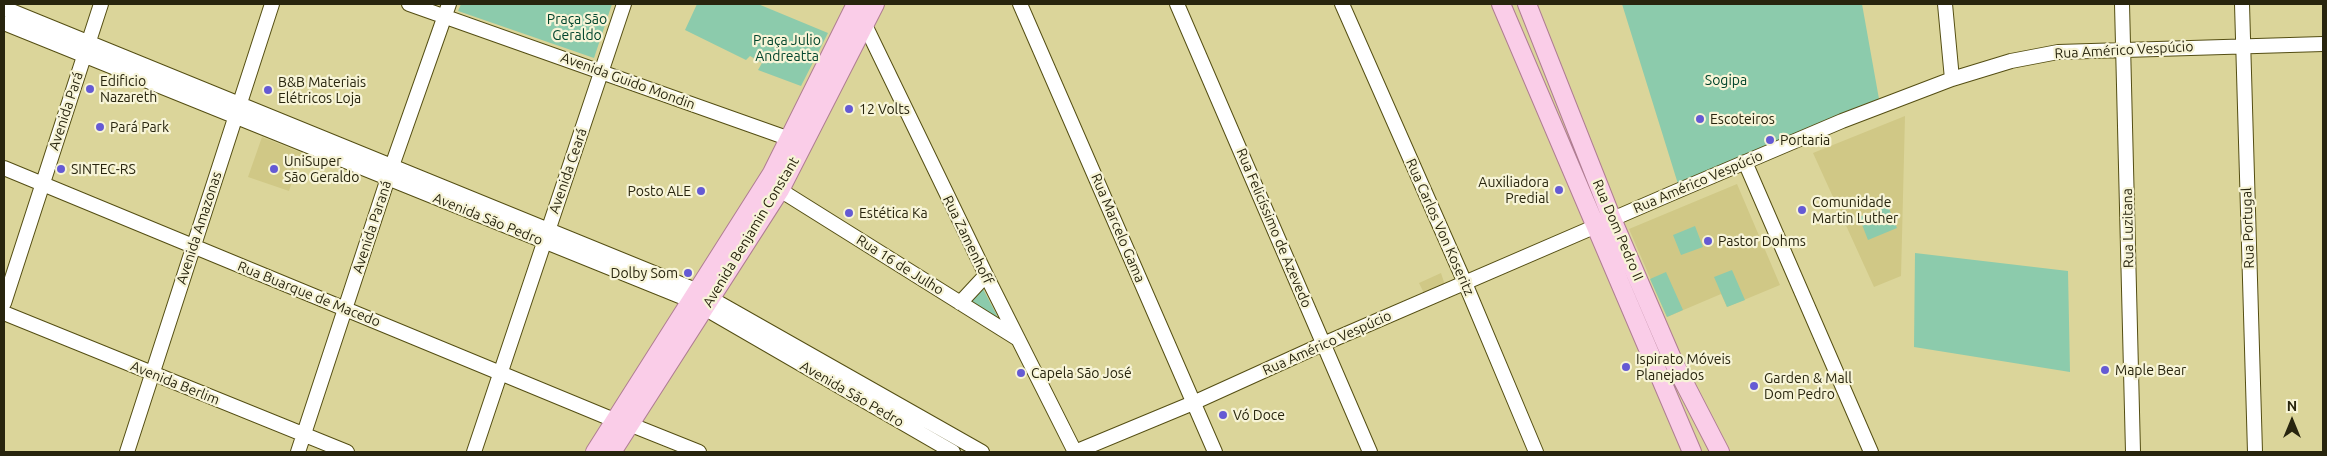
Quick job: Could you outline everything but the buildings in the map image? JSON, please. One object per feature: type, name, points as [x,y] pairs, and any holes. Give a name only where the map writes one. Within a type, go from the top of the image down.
[{"type":"main road","name":"Avenida Benjamin Constant","points":[[702,300],[790,139],[856,4]]},
{"type":"main road","name":"Avenida Benjamin Constant","points":[[594,452],[621,422],[702,300],[780,190],[875,4]]},
{"type":"main road","name":"Rua Dom Pedro II","points":[[1502,4],[1692,452]]},
{"type":"main road","name":"Rua Dom Pedro II","points":[[1526,4],[1612,219],[1674,363],[1720,452]]},
{"type":"main road","name":"Avenida Benjamin Constant","points":[[612,452],[621,422]]},
{"type":"street","name":"Avenida Pará","points":[[4,303],[101,4]]},
{"type":"street","name":"Avenida Amazonas","points":[[127,452],[272,4]]},
{"type":"street","name":"Avenida Guido Mondin","points":[[409,4],[447,10],[601,72],[790,139]]},
{"type":"street","name":"Avenida Ceará","points":[[474,452],[624,4]]},
{"type":"street","name":"Rua Marcelo Gama","points":[[1020,4],[1215,452]]},
{"type":"street","name":"Rua Felicíssimo de Azevedo","points":[[1177,4],[1370,452]]},
{"type":"street","name":"Rua Carlos Von Koseritz","points":[[1342,4],[1465,283],[1536,452]]},
{"type":"street","points":[[1945,4],[1952,78]]},
{"type":"street","name":"Rua Luzitana","points":[[2122,4],[2133,452]]},
{"type":"street","name":"Rua Portugal","points":[[2242,4],[2255,452]]},
{"type":"street","name":"Avenida São Pedro","points":[[4,8],[86,49]]},
{"type":"street","name":"Avenida Paraná","points":[[298,452],[390,172],[447,10]]},
{"type":"street","name":"Avenida São Pedro","points":[[4,23],[86,49],[702,300],[921,426],[963,448],[982,452]]},
{"type":"street","name":"Rua Zamenhoff","points":[[865,25],[986,276],[1075,452]]},
{"type":"street","name":"Rua Américo Vespúcio","points":[[1075,452],[1193,403],[1323,344],[1745,162],[1952,78],[2011,61],[2058,52],[2323,44]]},
{"type":"street","points":[[1745,162],[1871,452]]},
{"type":"street","name":"Rua Buarque de Macedo","points":[[4,168],[501,373],[699,452]]},
{"type":"street","name":"Rua 16 de Julho","points":[[780,190],[1019,340]]},
{"type":"street","points":[[960,303],[986,276]]},
{"type":"street","name":"Avenida Berlim","points":[[4,313],[347,452]]},
{"type":"street","name":"Avenida São Pedro","points":[[921,426],[954,452]]},
{"type":"shaded area","points":[[1905,116],[1901,276],[1874,287],[1813,153]]},
{"type":"shaded area","name":"UniSuper São Geraldo","points":[[262,137],[302,153],[289,191],[248,177]]},
{"type":"shaded area","name":"Pastor Dohms","points":[[1737,184],[1780,285],[1727,307],[1721,294],[1667,317],[1629,229]]},
{"type":"shaded area","points":[[1441,273],[1445,285],[1424,293],[1419,283]]},
{"type":"green space","name":"Praça São Geraldo","points":[[461,4],[612,4],[594,58],[458,11]]},
{"type":"green space","name":"Praça Julio Andreatta","points":[[697,4],[758,4],[828,33],[801,86],[758,70],[762,63],[750,56],[746,60],[685,30]]},
{"type":"green space","name":"Sogipa","points":[[1622,4],[1862,4],[1879,99],[1678,184]]},
{"type":"green space","points":[[1888,206],[1897,228],[1868,240],[1859,217]]},
{"type":"green space","points":[[1695,226],[1703,247],[1681,255],[1673,235]]},
{"type":"green space","points":[[1915,253],[2068,271],[2070,372],[1914,347]]},
{"type":"green space","points":[[1732,270],[1745,300],[1727,307],[1714,277]]},
{"type":"green space","points":[[1666,272],[1683,310],[1667,317],[1650,279]]},
{"type":"green space","points":[[982,287],[1002,325],[966,303]]},
{"type":"place","name":"Edificio Nazareth","points":[[90,89]]},
{"type":"place","name":"B&B Materiais Elétricos Loja","points":[[268,90]]},
{"type":"place","name":"12 Volts","points":[[849,109]]},
{"type":"place","name":"Escoteiros","points":[[1700,119]]},
{"type":"place","name":"Pará Park","points":[[100,127]]},
{"type":"place","name":"Portaria","points":[[1770,140]]},
{"type":"place","name":"SINTEC-RS","points":[[61,169]]},
{"type":"place","name":"UniSuper São Geraldo","points":[[274,169]]},
{"type":"place","name":"Auxiliadora Predial","points":[[1559,190]]},
{"type":"place","name":"Posto ALE","points":[[701,191]]},
{"type":"place","name":"Comunidade Martin Luther","points":[[1802,210]]},
{"type":"place","name":"Estética Ka","points":[[849,213]]},
{"type":"place","name":"Pastor Dohms","points":[[1708,241]]},
{"type":"place","name":"Dolby Som","points":[[688,273]]},
{"type":"place","name":"Ispirato Móveis Planejados","points":[[1626,367]]},
{"type":"place","name":"Maple Bear","points":[[2105,370]]},
{"type":"place","name":"Capela São José","points":[[1021,373]]},
{"type":"place","name":"Garden & Mall Dom Pedro","points":[[1754,386]]},
{"type":"place","name":"Vó Doce","points":[[1223,415]]}]
